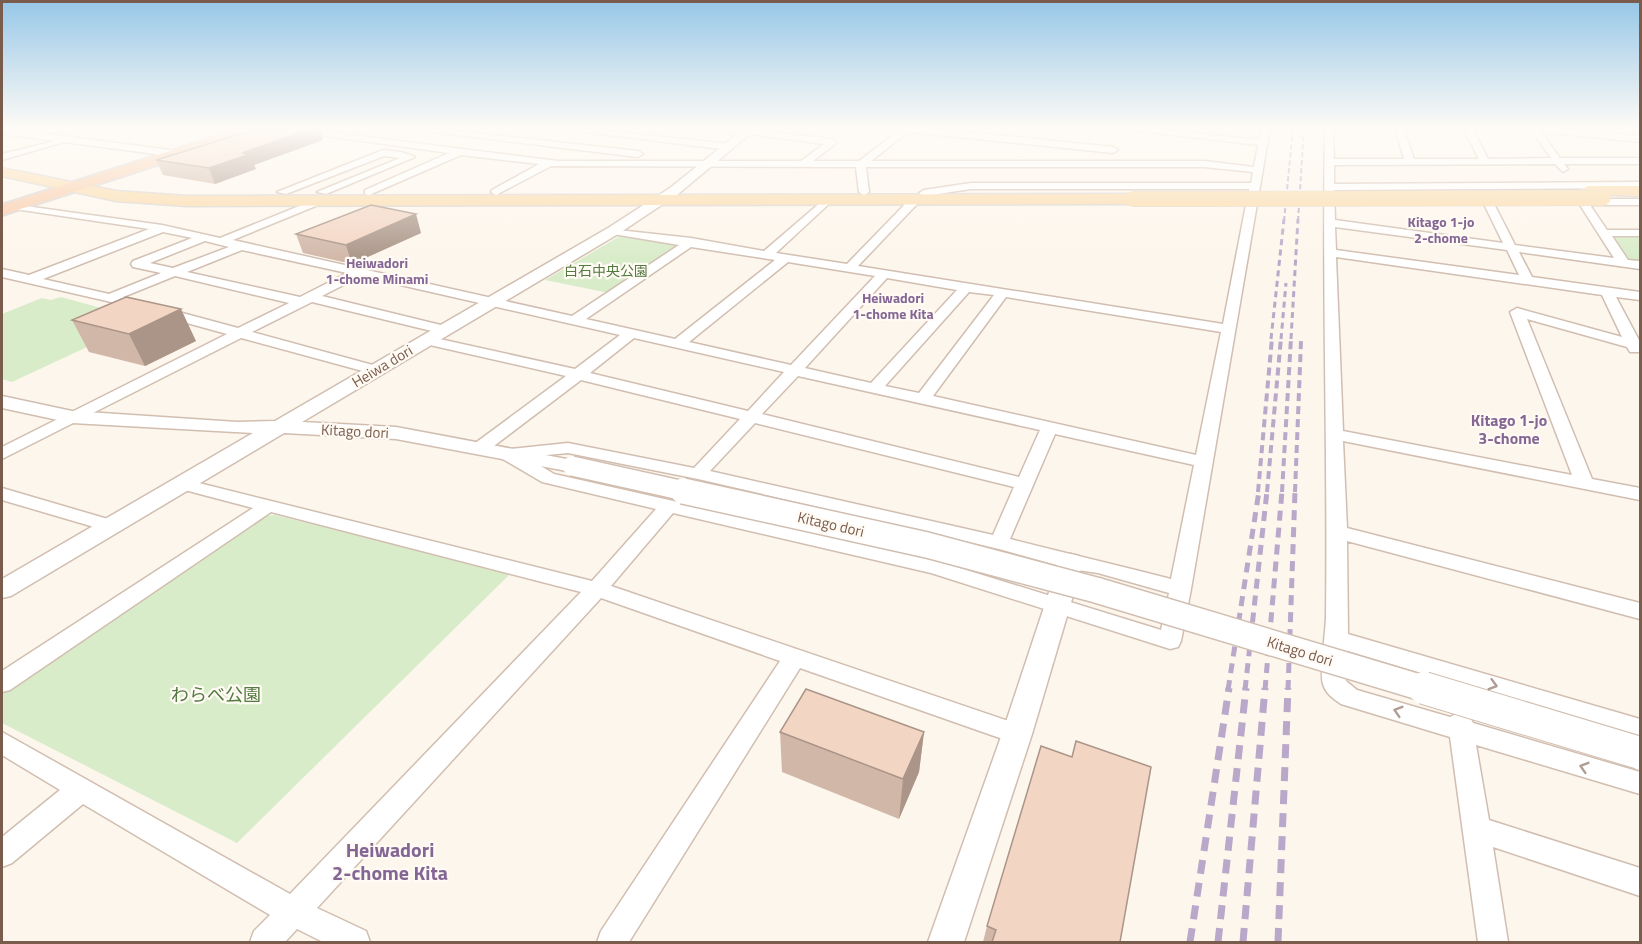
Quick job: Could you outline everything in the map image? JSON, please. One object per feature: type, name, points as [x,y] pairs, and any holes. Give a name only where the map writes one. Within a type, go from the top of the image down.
[{"type":"highway","points":[[8,208],[119,172]]},
{"type":"main road","points":[[2,172],[70,187],[148,200],[668,196],[864,192],[925,197]]},
{"type":"main road","points":[[63,172],[174,191],[282,192],[320,197],[369,192],[496,192],[827,200],[925,197],[1587,194],[1641,191]]},
{"type":"main road","points":[[1587,194],[1641,200]]},
{"type":"street","points":[[282,192],[334,172]]},
{"type":"street","points":[[222,241],[375,172]]},
{"type":"street","points":[[369,192],[415,172]]},
{"type":"street","points":[[496,192],[532,172]]},
{"type":"street","name":"Heiwa dori","points":[[2,590],[613,231],[668,196],[699,172]]},
{"type":"street","points":[[862,172],[864,192]]},
{"type":"street","points":[[1103,186],[1107,172]]},
{"type":"street","points":[[507,454],[548,478],[934,567],[1170,641],[1258,172]]},
{"type":"street","points":[[1331,172],[1329,203],[1333,434],[1337,532],[1337,639],[1334,683],[1340,691],[1350,697],[1641,783]]},
{"type":"street","points":[[1437,172],[1463,186]]},
{"type":"street","points":[[1567,172],[1587,194],[1605,233],[1624,263]]},
{"type":"street","points":[[1329,203],[1488,202],[1587,194],[1641,185]]},
{"type":"street","points":[[850,268],[925,197],[971,186],[1255,186]]},
{"type":"street","points":[[1330,187],[1463,186],[1587,194]]},
{"type":"street","points":[[925,197],[1012,203],[1252,204]]},
{"type":"street","points":[[767,255],[827,200]]},
{"type":"street","points":[[1488,202],[1527,279]]},
{"type":"street","points":[[8,208],[162,228],[1203,462]]},
{"type":"street","points":[[1330,223],[1641,265]]},
{"type":"street","points":[[28,280],[162,228]]},
{"type":"street","points":[[613,231],[1229,329]]},
{"type":"street","points":[[1605,233],[1641,233]]},
{"type":"street","points":[[203,238],[137,264],[444,330]]},
{"type":"street","points":[[573,322],[691,242]]},
{"type":"street","points":[[110,298],[240,246]]},
{"type":"street","points":[[1331,253],[1641,296]]},
{"type":"street","points":[[676,345],[786,258]]},
{"type":"street","points":[[2,273],[110,298],[375,370]]},
{"type":"street","points":[[2,454],[358,273]]},
{"type":"street","points":[[698,474],[885,273]]},
{"type":"street","points":[[874,389],[966,287]]},
{"type":"street","points":[[1607,291],[1620,321],[1638,349]]},
{"type":"street","points":[[922,400],[1003,292]]},
{"type":"street","points":[[1584,482],[1517,312],[1638,349]]},
{"type":"street","points":[[1620,321],[1641,324]]},
{"type":"street","points":[[480,448],[630,335]]},
{"type":"street","points":[[426,340],[577,374],[1026,484]]},
{"type":"street","name":"Kitago dori","points":[[2,402],[72,417],[237,428],[279,427],[396,433],[572,466],[927,545],[1085,586],[1641,753]]},
{"type":"street","points":[[999,543],[1049,428]]},
{"type":"street","points":[[1333,434],[1641,494]]},
{"type":"street","points":[[507,454],[568,448],[698,474],[999,543],[1071,562],[1098,566],[1180,589]]},
{"type":"street","points":[[183,484],[597,589],[1017,734]]},
{"type":"street","points":[[2,494],[111,526]]},
{"type":"street","points":[[2,683],[268,506]]},
{"type":"street","points":[[266,942],[597,589],[669,506]]},
{"type":"street","points":[[1337,532],[1641,611]]},
{"type":"street","points":[[946,942],[1017,734],[1071,562]]},
{"type":"street","points":[[1337,639],[1641,729]]},
{"type":"street","points":[[612,942],[795,656]]},
{"type":"street","points":[[1450,673],[1461,730],[1493,942]]},
{"type":"street","points":[[2,743],[294,912],[355,942]]},
{"type":"street","points":[[2,854],[82,789]]},
{"type":"street","points":[[1476,829],[1641,882]]},
{"type":"green space","name":"白石中央公園","points":[[630,235],[681,243],[609,293],[545,280],[620,236]]},
{"type":"green space","points":[[1616,235],[1640,235],[1640,262],[1629,259],[1614,237]]},
{"type":"green space","points":[[61,297],[145,320],[12,382],[2,379],[2,314],[42,298],[51,300]]},
{"type":"green space","name":"わらべ公園","points":[[274,515],[512,572],[237,843],[2,723],[2,692],[264,516]]},
{"type":"building","points":[[371,205],[416,214],[346,245],[296,234]]},
{"type":"building","points":[[126,297],[181,309],[129,334],[72,320]]},
{"type":"building","points":[[806,689],[924,732],[903,779],[780,732]]},
{"type":"building","points":[[1076,741],[1151,767],[1120,942],[992,942],[996,930],[987,926],[1041,746],[1072,757]]},
{"type":"railway","points":[[1284,221],[1289,172]]},
{"type":"railway","points":[[1298,221],[1301,172]]},
{"type":"railway","points":[[1271,339],[1284,219]]},
{"type":"railway","points":[[1291,339],[1298,219]]},
{"type":"railway","points":[[1281,339],[1286,283]]},
{"type":"railway","points":[[1258,492],[1272,338]]},
{"type":"railway","points":[[1267,492],[1281,338]]},
{"type":"railway","points":[[1282,492],[1291,338]]},
{"type":"railway","points":[[1295,492],[1301,341]]},
{"type":"railway","points":[[1228,690],[1259,491]]},
{"type":"railway","points":[[1245,690],[1267,491]]},
{"type":"railway","points":[[1265,690],[1282,491]]},
{"type":"railway","points":[[1288,690],[1295,491]]},
{"type":"railway","points":[[1190,942],[1229,688]]},
{"type":"railway","points":[[1218,942],[1246,688]]},
{"type":"railway","points":[[1243,942],[1265,688]]},
{"type":"railway","points":[[1278,942],[1288,688]]},
{"type":"district","name":"Kitago 1-jo 2-chome","points":[[1441,230]]},
{"type":"district","name":"Heiwadori 1-chome Minami","points":[[377,270]]},
{"type":"district","name":"Heiwadori 1-chome Kita","points":[[893,306]]},
{"type":"district","name":"Kitago 1-jo 3-chome","points":[[1509,429]]},
{"type":"district","name":"Heiwadori 2-chome Kita","points":[[390,860]]}]
